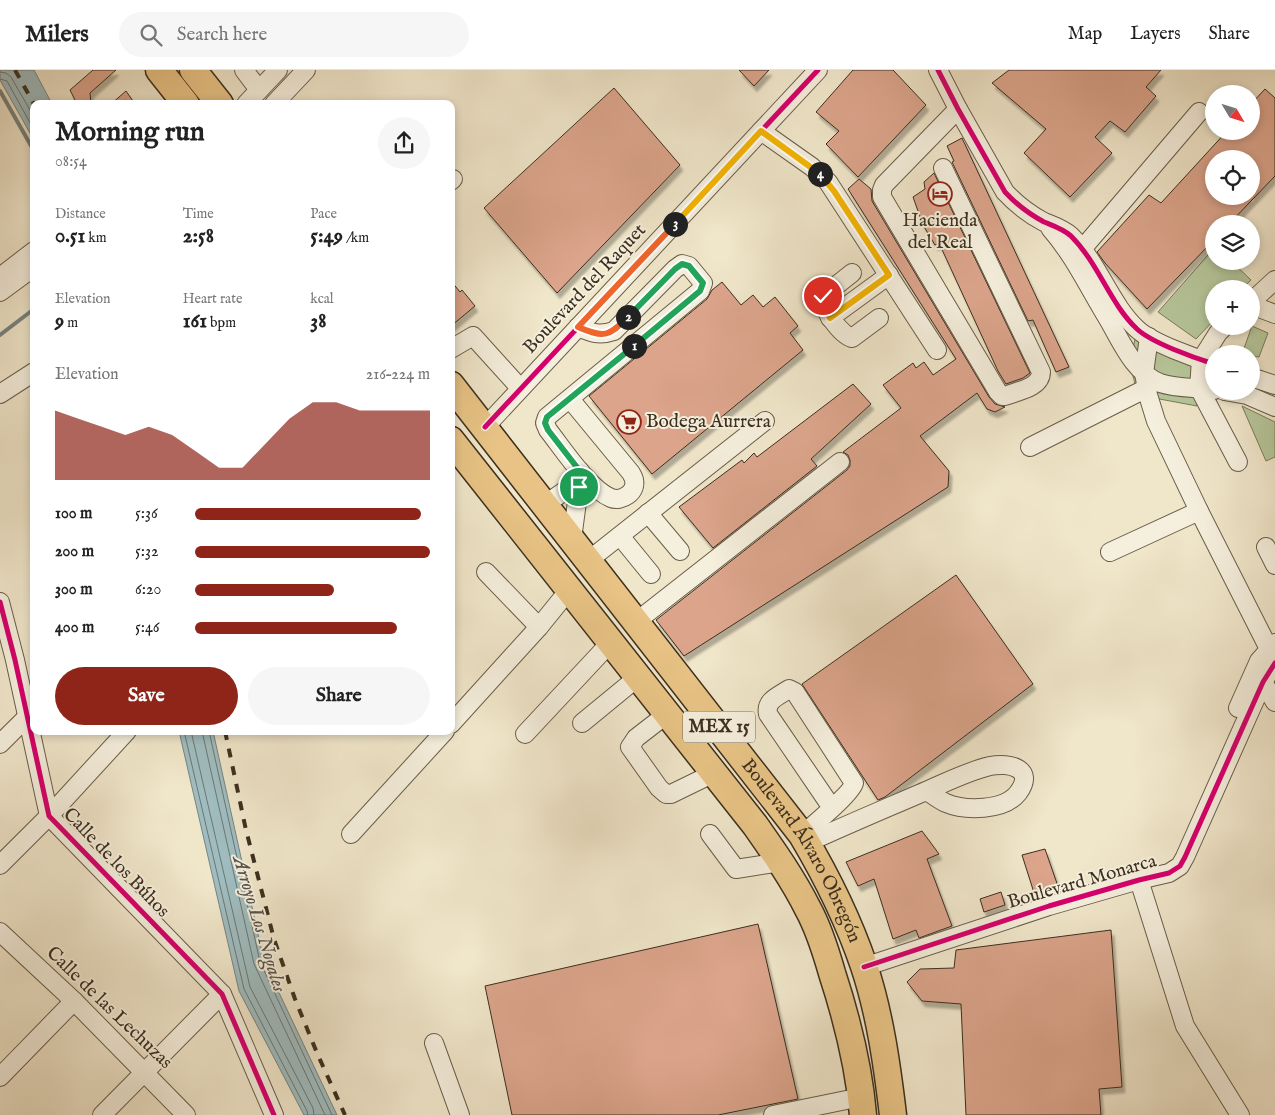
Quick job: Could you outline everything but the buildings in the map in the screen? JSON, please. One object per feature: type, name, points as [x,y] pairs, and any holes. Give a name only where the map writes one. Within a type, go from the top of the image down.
[{"type":"highway","points":[[159,70],[183,100]]},
{"type":"highway","points":[[193,70],[211,100]]},
{"type":"highway","name":"Boulevard Álvaro Obregón","points":[[455,390],[637,621],[805,839],[837,898],[864,967],[880,1028],[893,1115]]},
{"type":"highway","name":"Boulevard Álvaro Obregón","points":[[455,445],[755,824],[781,862],[809,910],[824,948],[851,1040],[862,1106]]},
{"type":"street","points":[[244,70],[259,90]]},
{"type":"street","points":[[250,100],[278,70]]},
{"type":"street","points":[[280,100],[306,70]]},
{"type":"street","name":"Boulevard del Raquet","points":[[485,427],[818,70]]},
{"type":"street","points":[[938,70],[958,109],[1006,192],[1025,211],[1044,222],[1062,229],[1083,248],[1126,316],[1140,332],[1205,361]]},
{"type":"street","points":[[943,168],[1041,372],[1038,382],[1005,396],[998,392],[882,197],[884,185],[958,109]]},
{"type":"street","points":[[1083,248],[1199,112]]},
{"type":"street","points":[[761,131],[812,167],[828,182],[937,350]]},
{"type":"street","points":[[1044,222],[1067,250],[1146,381]]},
{"type":"street","points":[[0,277],[30,254]]},
{"type":"street","points":[[570,399],[631,473],[635,481],[633,489],[620,500],[607,496],[583,475],[548,430],[545,423],[547,417],[700,291],[703,283],[689,266],[682,264],[614,331],[603,335],[578,327]]},
{"type":"street","points":[[0,292],[30,269]]},
{"type":"street","points":[[852,273],[823,296],[822,302],[830,318],[850,338],[880,318]]},
{"type":"street","points":[[830,318],[889,275]]},
{"type":"street","points":[[1260,294],[1275,280]]},
{"type":"street","points":[[1260,307],[1275,314]]},
{"type":"street","points":[[455,346],[470,336],[474,336],[520,388]]},
{"type":"street","points":[[1149,337],[1146,381],[1152,410],[1158,426],[1199,511],[1273,652]]},
{"type":"street","points":[[0,394],[30,375]]},
{"type":"street","points":[[1260,380],[1275,385]]},
{"type":"street","points":[[1030,448],[1146,381],[1205,389]]},
{"type":"street","points":[[1211,400],[1238,462]]},
{"type":"street","points":[[1259,400],[1275,407]]},
{"type":"street","points":[[589,560],[765,421]]},
{"type":"street","points":[[637,621],[840,462]]},
{"type":"street","points":[[545,504],[572,484],[579,476],[583,475]]},
{"type":"street","points":[[572,539],[579,487],[583,475]]},
{"type":"street","points":[[1110,552],[1199,511]]},
{"type":"street","points":[[648,513],[680,551]]},
{"type":"street","points":[[620,536],[651,574]]},
{"type":"street","points":[[1266,547],[1275,565]]},
{"type":"street","points":[[486,572],[539,627]]},
{"type":"street","points":[[455,720],[539,627],[569,590]]},
{"type":"street","name":"Calle de los Búhos","points":[[1,611],[30,730]]},
{"type":"street","points":[[525,734],[611,642]]},
{"type":"street","name":"Boulevard Monarca","points":[[864,967],[1031,912],[1142,879],[1169,873],[1180,866],[1263,682],[1273,652]]},
{"type":"street","name":"Boulevard Monarca","points":[[1142,879],[1168,863],[1174,857],[1259,661],[1273,652]]},
{"type":"street","points":[[582,723],[638,677]]},
{"type":"street","points":[[1263,682],[1275,702]]},
{"type":"street","points":[[805,839],[832,808],[851,790],[854,783],[795,692],[789,689],[770,702],[767,709],[768,714],[832,808]]},
{"type":"street","points":[[667,714],[636,738],[630,747],[659,788],[666,794],[671,794],[714,773]]},
{"type":"street","points":[[0,744],[27,717]]},
{"type":"street","name":"Calle de los Búhos","points":[[31,735],[49,816],[222,994],[274,1115]]},
{"type":"street","points":[[0,865],[49,816],[123,735]]},
{"type":"street","points":[[351,834],[441,735]]},
{"type":"street","points":[[805,839],[927,791],[966,772],[1000,764],[1010,764],[1017,767],[1023,774],[1023,783],[1017,794],[1006,802],[993,806],[962,808],[940,801],[927,791]]},
{"type":"street","points":[[710,834],[736,869],[781,862]]},
{"type":"street","points":[[1142,879],[1185,1026],[1240,1115]]},
{"type":"street","name":"Calle de las Lechuzas","points":[[0,932],[74,1001],[186,1115]]},
{"type":"street","points":[[102,1115],[222,994]]},
{"type":"street","points":[[0,1077],[74,1001]]},
{"type":"street","points":[[434,1043],[460,1115]]},
{"type":"street","points":[[774,1115],[862,1106]]},
{"type":"green space","points":[[1205,258],[1205,270],[1240,270],[1251,280],[1205,280],[1205,330],[1196,339],[1158,312]]},
{"type":"green space","points":[[1138,329],[1205,352],[1205,360],[1196,389],[1197,406],[1138,395],[1129,361]]},
{"type":"green space","points":[[1260,330],[1268,333],[1260,354],[1260,345],[1245,345],[1249,335],[1260,335]]},
{"type":"green space","points":[[1242,406],[1275,422],[1275,457],[1266,461]]},
{"type":"water","points":[[0,70],[34,70],[50,100],[30,100],[30,133],[0,80]]},
{"type":"water","name":"Arroyo Los Nogales","points":[[180,735],[214,735],[264,961],[337,1115],[304,1115],[239,991]]},
{"type":"waterway","name":"Arroyo Los Nogales","points":[[0,91],[30,144]]},
{"type":"waterway","points":[[0,335],[30,312]]},
{"type":"railway","points":[[15,70],[32,100]]},
{"type":"railway","points":[[226,735],[246,830],[274,939],[295,999],[345,1115]]},
{"type":"cycle path","points":[[485,427],[818,70]]},
{"type":"cycle path","points":[[938,70],[1005,192],[1028,212],[1071,236],[1081,247],[1119,308],[1137,329],[1163,345],[1205,361]]},
{"type":"cycle path","points":[[0,602],[30,729]]},
{"type":"cycle path","points":[[864,967],[1049,906],[1169,873],[1180,866],[1263,682],[1275,663]]},
{"type":"cycle path","points":[[31,735],[49,816],[222,994],[274,1115]]},
{"type":"place","name":"Hacienda del Real","points":[[940,194]]},
{"type":"place","name":"Bodega Aurrera","points":[[629,422]]},
{"type":"route","points":[[579,487],[586,479],[548,430],[545,423],[547,417],[700,291],[703,283],[689,266],[682,264],[614,331],[603,335],[578,327],[761,131],[821,174],[889,275],[830,318],[822,302],[823,296]]}]
